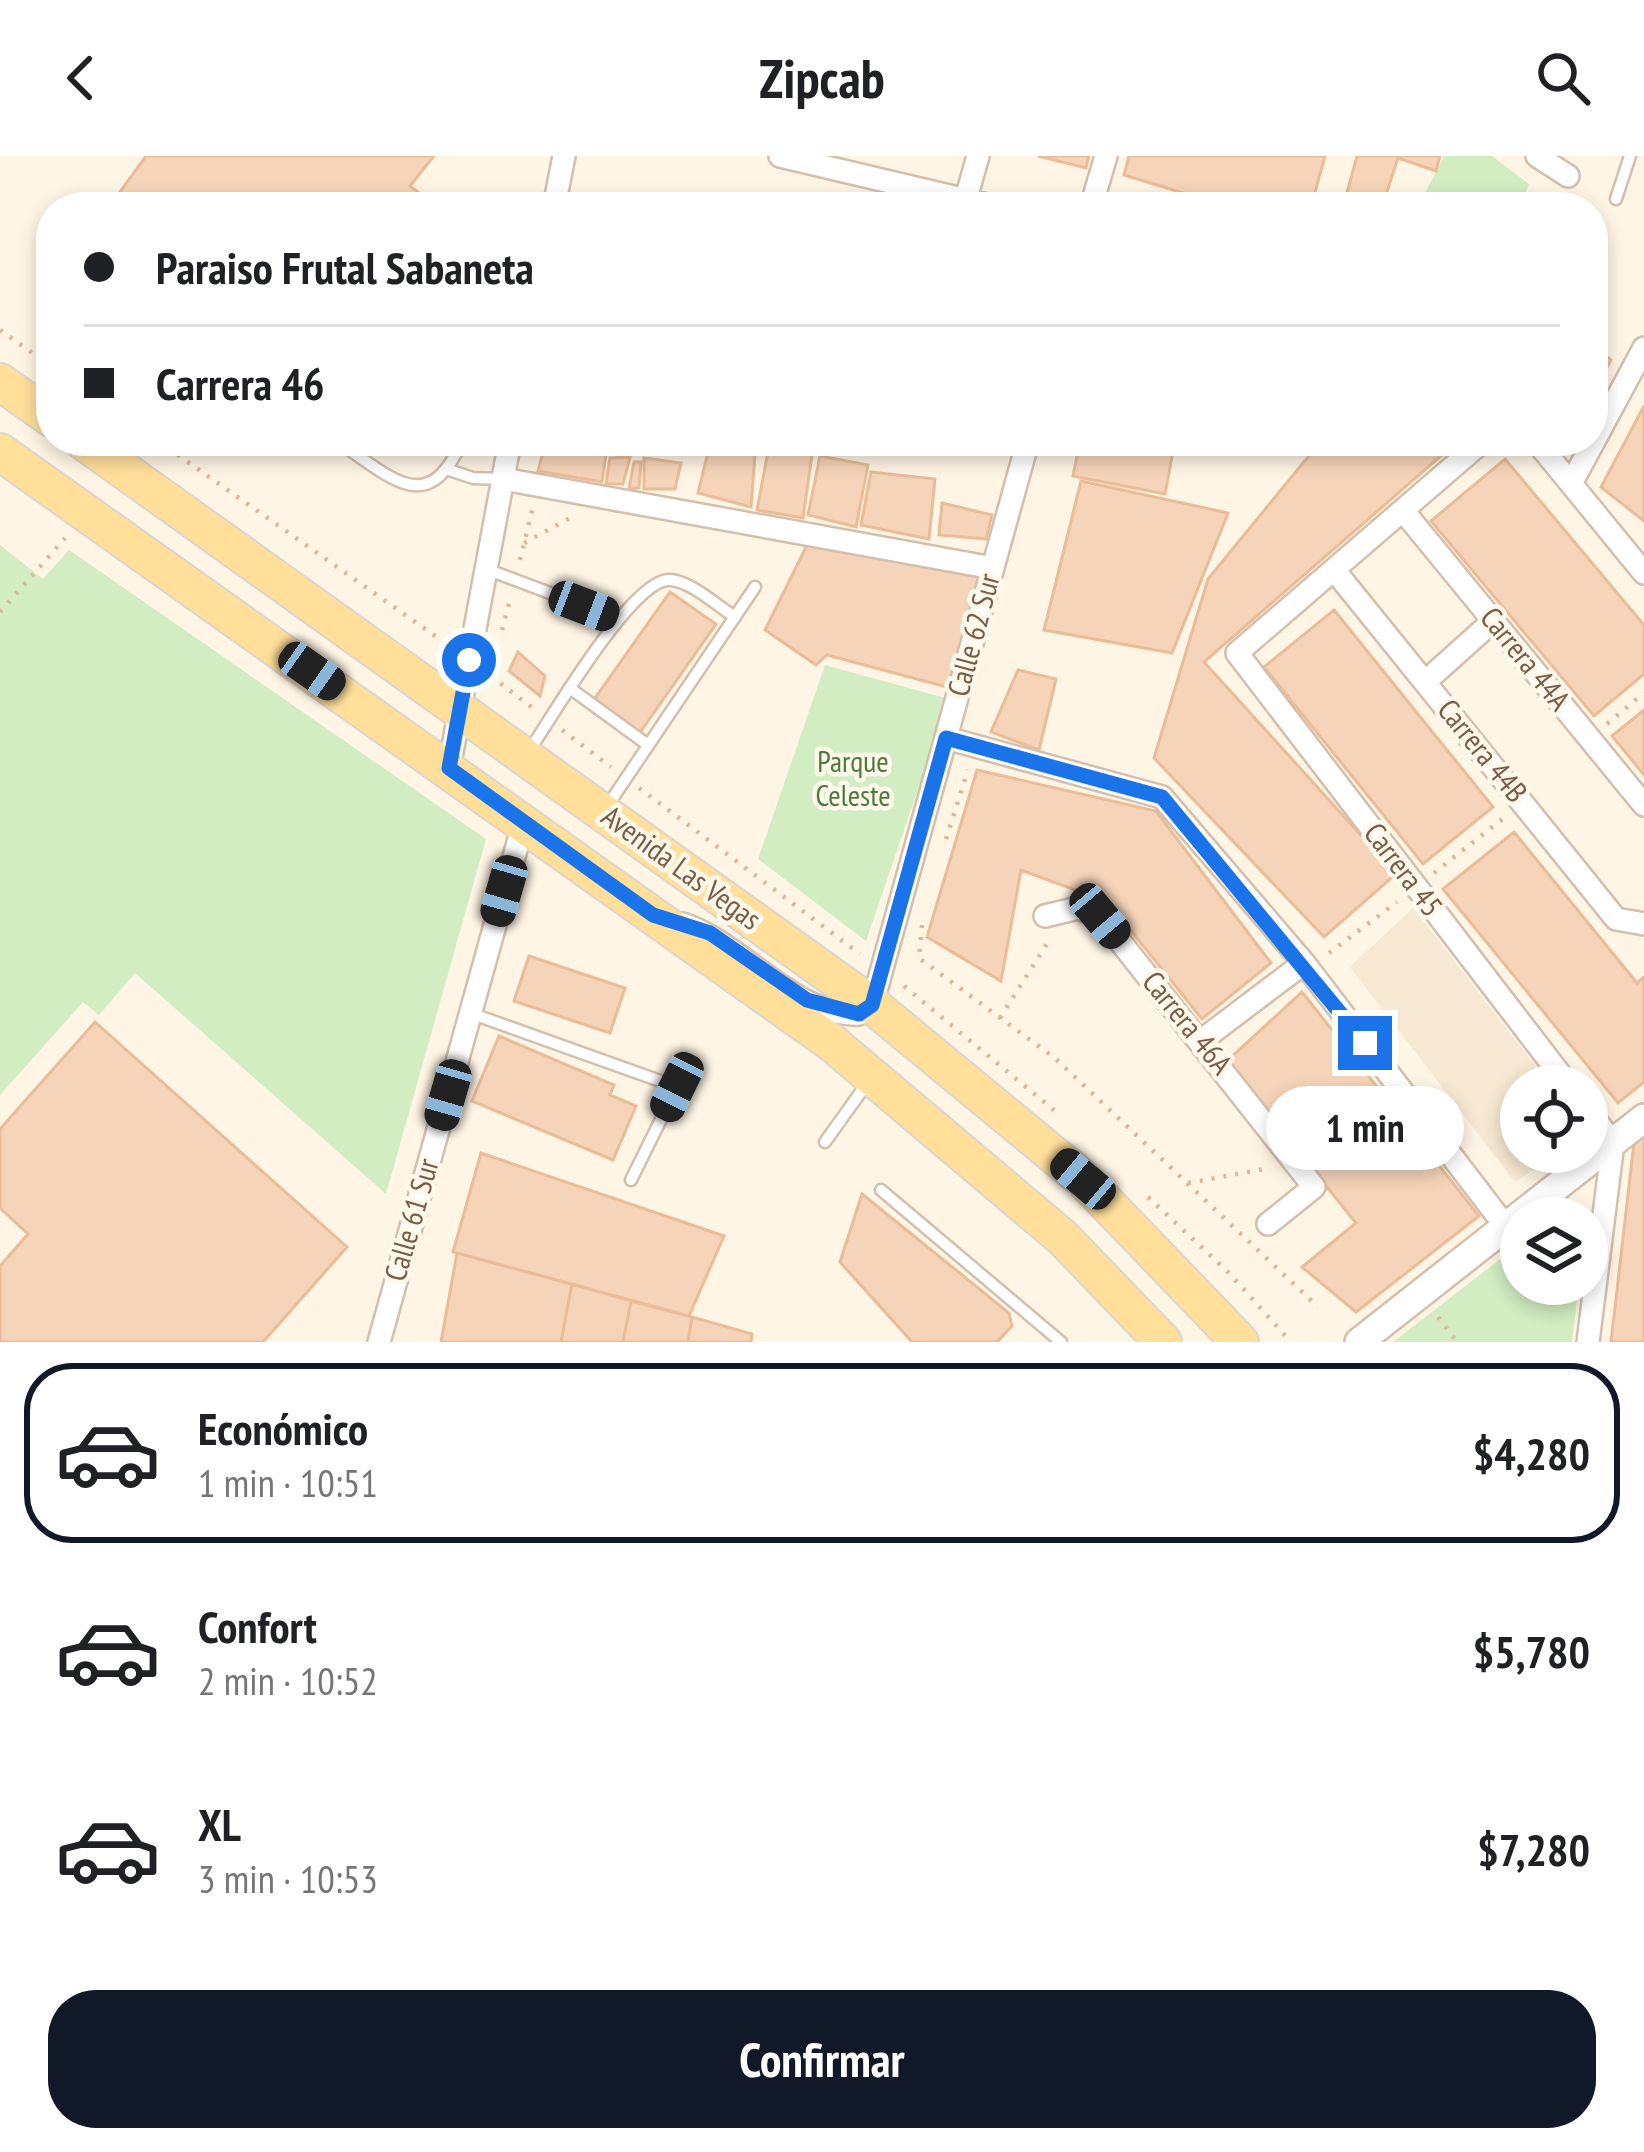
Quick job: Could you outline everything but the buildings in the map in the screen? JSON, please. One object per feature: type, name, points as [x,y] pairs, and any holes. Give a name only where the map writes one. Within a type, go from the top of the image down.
[{"type":"main road","points":[[0,382],[36,407]]},
{"type":"main road","name":"Avenida Las Vegas","points":[[0,452],[524,821],[873,1075],[1063,1238],[1163,1342]]},
{"type":"main road","name":"Avenida Las Vegas","points":[[104,456],[872,1005],[1083,1179],[1240,1342]]},
{"type":"street","points":[[557,192],[564,156]]},
{"type":"street","points":[[780,156],[925,192]]},
{"type":"street","points":[[968,192],[978,156]]},
{"type":"street","points":[[1095,192],[1106,156]]},
{"type":"street","points":[[1537,156],[1568,176]]},
{"type":"street","points":[[1608,415],[1644,348]]},
{"type":"street","points":[[449,768],[507,456]]},
{"type":"street","name":"Calle 62 Sur","points":[[872,1005],[1024,456]]},
{"type":"street","points":[[1335,572],[1467,456]]},
{"type":"street","points":[[1550,456],[1644,573]]},
{"type":"street","points":[[1573,480],[1586,456]]},
{"type":"street","points":[[503,479],[993,568]]},
{"type":"street","name":"Carrera 44A","points":[[1405,513],[1644,805]]},
{"type":"street","name":"Carrera 45","points":[[1335,572],[1237,653],[1553,1065]]},
{"type":"street","name":"Carrera 44B","points":[[1335,572],[1616,919],[1638,924]]},
{"type":"street","points":[[1425,682],[1493,621]]},
{"type":"street","points":[[946,738],[1162,797],[1306,966],[1500,1219]]},
{"type":"street","name":"Calle 61 Sur","points":[[379,1342],[524,821]]},
{"type":"street","name":"Carrera 46A","points":[[1056,913],[1078,908],[1100,916],[1296,1163]]},
{"type":"street","points":[[653,915],[710,933],[826,1009],[859,1014],[872,1005]]},
{"type":"street","points":[[1202,1040],[1306,966]]},
{"type":"street","points":[[1544,1197],[1644,1118]]},
{"type":"street","points":[[1588,1342],[1612,1143],[1608,1138]]},
{"type":"street","points":[[1268,1224],[1314,1187],[1296,1163]]},
{"type":"street","points":[[1359,1342],[1500,1232]]},
{"type":"lane","points":[[1616,199],[1630,156]]},
{"type":"lane","points":[[360,456],[402,482],[421,487],[438,482],[455,456]]},
{"type":"lane","points":[[449,470],[473,478],[503,479]]},
{"type":"lane","points":[[486,568],[619,619]]},
{"type":"lane","points":[[525,757],[619,619],[650,586],[666,579],[735,617]]},
{"type":"lane","points":[[603,812],[755,587]]},
{"type":"lane","points":[[571,689],[648,745]]},
{"type":"lane","points":[[470,1012],[677,1087],[631,1180]]},
{"type":"lane","points":[[825,1142],[873,1075]]},
{"type":"lane","points":[[881,1190],[1061,1342]]},
{"type":"path","points":[[0,330],[36,355]]},
{"type":"path","points":[[179,456],[469,660],[849,946]]},
{"type":"path","points":[[524,543],[606,497]]},
{"type":"path","points":[[0,612],[72,529]]},
{"type":"path","points":[[1591,739],[1644,693]]},
{"type":"path","points":[[943,849],[975,746]]},
{"type":"path","points":[[1306,966],[1524,802]]},
{"type":"path","points":[[923,911],[919,958],[1056,1059],[1318,1307]]},
{"type":"path","points":[[1000,1018],[1056,913]]},
{"type":"path","points":[[1188,1183],[1296,1163]]},
{"type":"shaded area","points":[[1413,908],[1535,1065],[1500,1065],[1500,1162],[1350,967]]},
{"type":"shaded area","points":[[1508,1173],[1528,1173],[1515,1182]]},
{"type":"green space","points":[[1444,156],[1492,156],[1529,184],[1526,192],[1426,192]]},
{"type":"green space","points":[[0,545],[43,579],[69,550],[486,839],[386,1194],[135,973],[99,1015],[83,1002],[0,1095]]},
{"type":"green space","name":"Parque Celeste","points":[[825,665],[949,699],[866,941],[758,859]]},
{"type":"green space","points":[[1500,1259],[1500,1305],[1576,1305],[1572,1342],[1393,1342]]},
{"type":"route","points":[[469,660],[449,768],[653,915],[710,933],[826,1009],[859,1014],[872,1005],[946,738],[1162,797],[1304,963],[1365,1043]]}]
